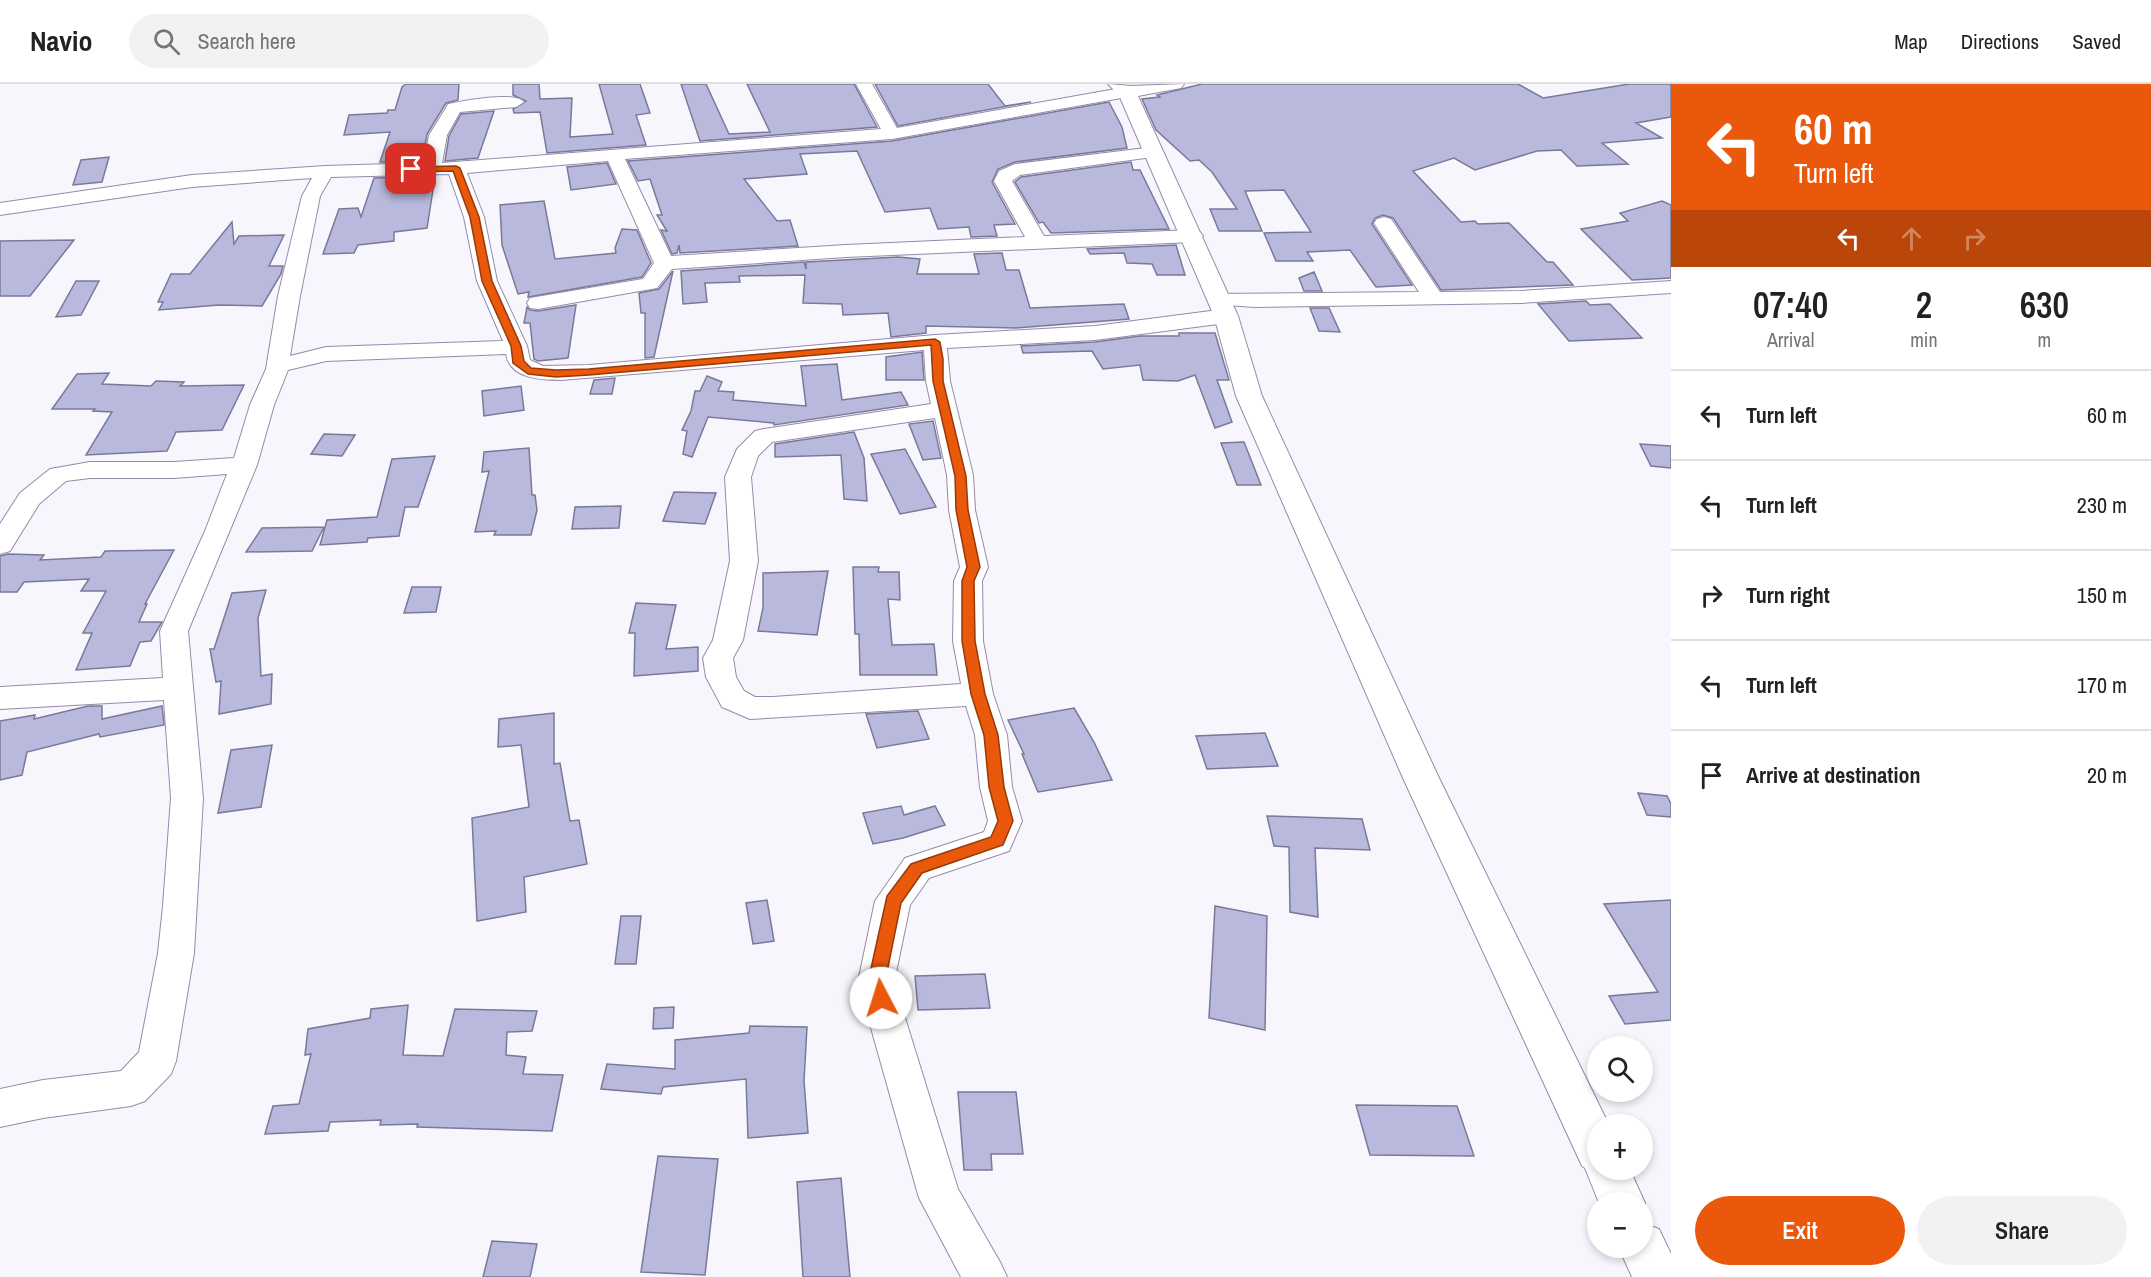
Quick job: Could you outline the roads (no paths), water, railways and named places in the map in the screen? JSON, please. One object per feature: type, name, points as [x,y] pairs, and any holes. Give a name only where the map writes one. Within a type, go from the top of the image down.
[{"type":"main road","points":[[1175,84],[1122,88],[1193,236],[1223,307],[1249,396],[1421,778],[1587,1128]]},
{"type":"main road","points":[[1648,1258],[1658,1277]]},
{"type":"street","points":[[864,84],[891,134]]},
{"type":"street","points":[[0,209],[192,181],[325,172],[456,168],[891,134],[1122,88]]},
{"type":"street","points":[[432,168],[438,135],[454,108],[516,102]]},
{"type":"street","points":[[1037,241],[1003,181],[1006,175],[1016,170],[1041,166],[1154,152]]},
{"type":"street","points":[[538,303],[650,284],[660,272],[664,263],[614,155]]},
{"type":"street","points":[[456,168],[474,217],[487,281],[516,346],[519,363],[528,371],[556,374],[935,342],[1095,333],[1255,302],[1521,297],[1671,287]]},
{"type":"street","points":[[0,1108],[43,1099],[131,1088],[157,1061],[176,953],[187,798],[174,631],[219,531],[277,366],[311,196],[325,172]]},
{"type":"street","points":[[0,228],[34,204]]},
{"type":"street","points":[[1384,223],[1433,298]]},
{"type":"street","points":[[664,263],[1037,241],[1193,236]]},
{"type":"street","points":[[935,342],[938,381],[960,476],[962,510],[974,567],[968,581],[968,641],[978,694],[991,735],[996,787],[1005,821],[997,841],[917,868],[893,901],[876,982],[940,1198],[986,1277]]},
{"type":"street","points":[[277,366],[326,354],[492,349],[516,346]]},
{"type":"street","points":[[945,410],[764,436],[746,454],[738,477],[744,561],[728,640],[718,658],[721,677],[733,699],[750,708],[978,694]]},
{"type":"street","points":[[0,545],[29,498],[59,474],[90,470],[174,470],[244,465]]},
{"type":"street","points":[[0,698],[179,688]]}]
